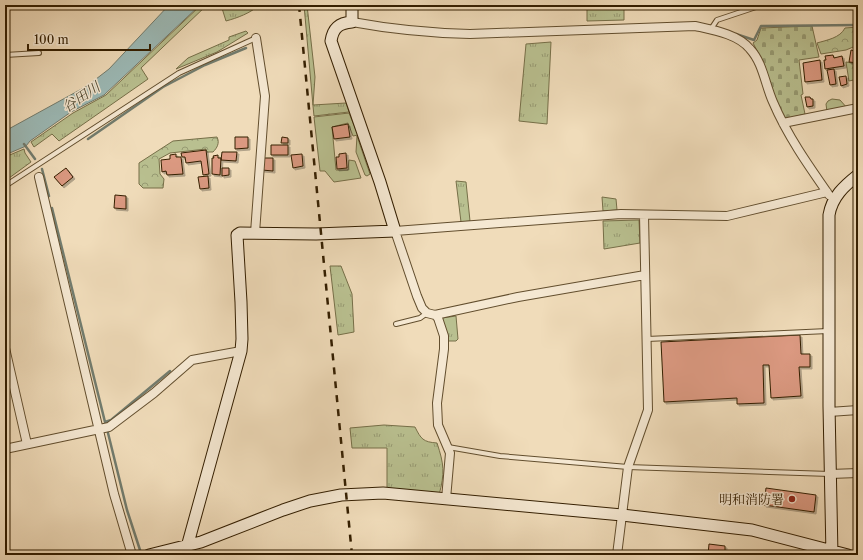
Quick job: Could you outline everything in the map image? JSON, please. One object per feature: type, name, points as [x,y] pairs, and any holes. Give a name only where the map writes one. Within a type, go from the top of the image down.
[{"type":"street","points":[[352,5],[352,22]]},
{"type":"street","points":[[446,499],[450,453],[438,425],[437,403],[444,336],[438,318],[422,308],[417,296],[380,182],[331,41],[334,30],[341,24],[352,22],[404,30],[470,34],[695,26],[711,29],[742,41],[750,49],[758,60],[773,101],[788,133],[830,196],[829,412],[832,553]]},
{"type":"street","points":[[255,233],[265,96],[256,38]]},
{"type":"street","points":[[783,123],[858,108]]},
{"type":"street","points":[[186,551],[241,351],[241,302],[236,236],[240,233],[316,234],[395,231],[613,214],[727,216],[830,196],[840,191],[858,175]]},
{"type":"street","points":[[39,177],[114,494],[132,555]]},
{"type":"street","points":[[617,555],[628,467],[648,410],[644,215]]},
{"type":"street","points":[[431,314],[645,275]]},
{"type":"street","points":[[5,348],[27,444]]},
{"type":"street","points":[[5,449],[113,425],[192,360],[241,351]]},
{"type":"street","points":[[829,412],[858,410]]},
{"type":"street","points":[[830,474],[858,473]]},
{"type":"street","points":[[149,555],[186,551],[201,542],[296,504],[320,498],[355,494],[383,493],[622,515],[752,530],[832,553],[848,555]]},
{"type":"lane","points":[[711,29],[717,20],[762,5]]},
{"type":"lane","points":[[5,186],[179,73],[256,38]]},
{"type":"lane","points":[[5,56],[38,53]]},
{"type":"lane","points":[[396,324],[431,314]]},
{"type":"lane","points":[[647,339],[829,332]]},
{"type":"lane","points":[[448,447],[500,456],[628,467],[830,474]]},
{"type":"green space","points":[[201,5],[207,5],[141,68],[148,79],[59,141],[52,134],[34,147],[31,142],[73,113],[106,95]]},
{"type":"green space","points":[[221,5],[259,5],[248,13],[226,21]]},
{"type":"green space","points":[[304,5],[307,5],[315,77],[313,105],[346,103],[349,112],[314,116],[313,106]]},
{"type":"green space","points":[[587,5],[624,5],[624,20],[587,21]]},
{"type":"green space","points":[[812,26],[819,57],[799,60],[803,94],[801,95],[805,114],[785,119],[776,100],[764,64],[753,43],[757,40],[761,28]]},
{"type":"green space","points":[[858,27],[858,45],[846,50],[821,54],[817,43],[837,36],[845,28]]},
{"type":"green space","points":[[246,31],[248,33],[217,52],[176,69],[188,58],[229,40],[229,37]]},
{"type":"green space","points":[[551,42],[547,124],[519,121],[526,44]]},
{"type":"green space","points":[[846,62],[858,64],[858,79],[849,81]]},
{"type":"green space","points":[[832,99],[840,100],[848,109],[827,112],[826,104]]},
{"type":"green space","points":[[349,113],[358,135],[353,136],[348,123],[332,127],[336,170],[348,170],[349,160],[355,161],[361,178],[334,182],[325,171],[320,171],[314,117]]},
{"type":"green space","points":[[357,136],[370,174],[367,176],[365,175],[356,152]]},
{"type":"green space","points":[[217,137],[218,145],[213,152],[207,152],[206,149],[170,153],[159,159],[160,174],[164,179],[163,188],[143,188],[139,184],[139,163],[173,141]]},
{"type":"green space","points":[[24,149],[31,162],[5,181],[5,157]]},
{"type":"green space","points":[[456,181],[466,182],[470,221],[461,222]]},
{"type":"green space","points":[[602,197],[616,199],[617,210],[603,211]]},
{"type":"green space","points":[[639,220],[640,243],[604,249],[603,221]]},
{"type":"green space","points":[[330,266],[341,266],[352,294],[354,332],[338,335]]},
{"type":"green space","points":[[456,316],[458,339],[456,341],[448,341],[441,321],[442,318]]},
{"type":"green space","points":[[384,425],[415,427],[425,441],[437,443],[443,469],[439,495],[387,489],[387,448],[352,448],[350,428]]},
{"type":"water","name":"谷田川","points":[[169,5],[200,5],[104,95],[71,112],[30,141],[26,146],[5,155],[5,131],[87,86],[109,69]]},
{"type":"building","points":[[851,50],[858,52],[858,63],[849,62]]},
{"type":"building","points":[[833,55],[834,58],[842,56],[844,66],[825,69],[825,56]]},
{"type":"building","points":[[820,60],[822,80],[805,82],[803,63]]},
{"type":"building","points":[[834,69],[836,84],[830,85],[827,70]]},
{"type":"building","points":[[846,76],[847,84],[841,86],[839,77]]},
{"type":"building","points":[[805,97],[810,97],[813,99],[813,106],[807,107]]},
{"type":"building","points":[[348,124],[350,137],[334,139],[332,127]]},
{"type":"building","points":[[235,137],[248,137],[248,148],[235,149]]},
{"type":"building","points":[[282,137],[288,138],[288,143],[281,143]]},
{"type":"building","points":[[271,145],[288,145],[288,155],[271,155]]},
{"type":"building","points":[[206,150],[209,174],[203,175],[201,161],[186,163],[185,157],[182,157],[181,153]]},
{"type":"building","points":[[222,152],[237,152],[236,161],[221,160]]},
{"type":"building","points":[[346,153],[347,168],[337,169],[336,157],[339,157],[339,154]]},
{"type":"building","points":[[176,154],[176,157],[181,157],[183,174],[167,175],[166,171],[162,172],[161,160],[170,159],[170,155]]},
{"type":"building","points":[[302,154],[303,166],[293,168],[291,155]]},
{"type":"building","points":[[218,155],[218,158],[221,158],[220,175],[212,174],[212,158],[214,158],[213,156]]},
{"type":"building","points":[[263,158],[273,158],[273,171],[262,170]]},
{"type":"building","points":[[66,168],[73,177],[62,186],[54,177]]},
{"type":"building","points":[[222,168],[229,168],[229,175],[222,176]]},
{"type":"building","points":[[208,176],[209,188],[200,189],[198,177]]},
{"type":"building","points":[[115,195],[126,196],[126,209],[114,208]]},
{"type":"building","points":[[800,335],[801,354],[810,354],[810,367],[799,367],[801,396],[771,398],[769,365],[763,365],[764,403],[737,404],[737,398],[664,402],[661,342]]},
{"type":"building","points":[[766,488],[816,495],[814,512],[764,505]]},
{"type":"building","points":[[709,544],[725,546],[725,552],[716,551],[716,555],[708,555]]},
{"type":"waterway","points":[[736,34],[754,40],[761,26],[858,25]]},
{"type":"waterway","points":[[88,139],[163,87],[205,65],[246,48]]},
{"type":"waterway","points":[[24,144],[35,159]]},
{"type":"waterway","points":[[42,169],[49,196]]},
{"type":"waterway","points":[[52,208],[105,422],[111,420],[170,371]]},
{"type":"waterway","points":[[108,433],[127,510],[140,550]]},
{"type":"railway","points":[[299,5],[352,555]]},
{"type":"place","name":"明和消防署","points":[[792,499]]}]
